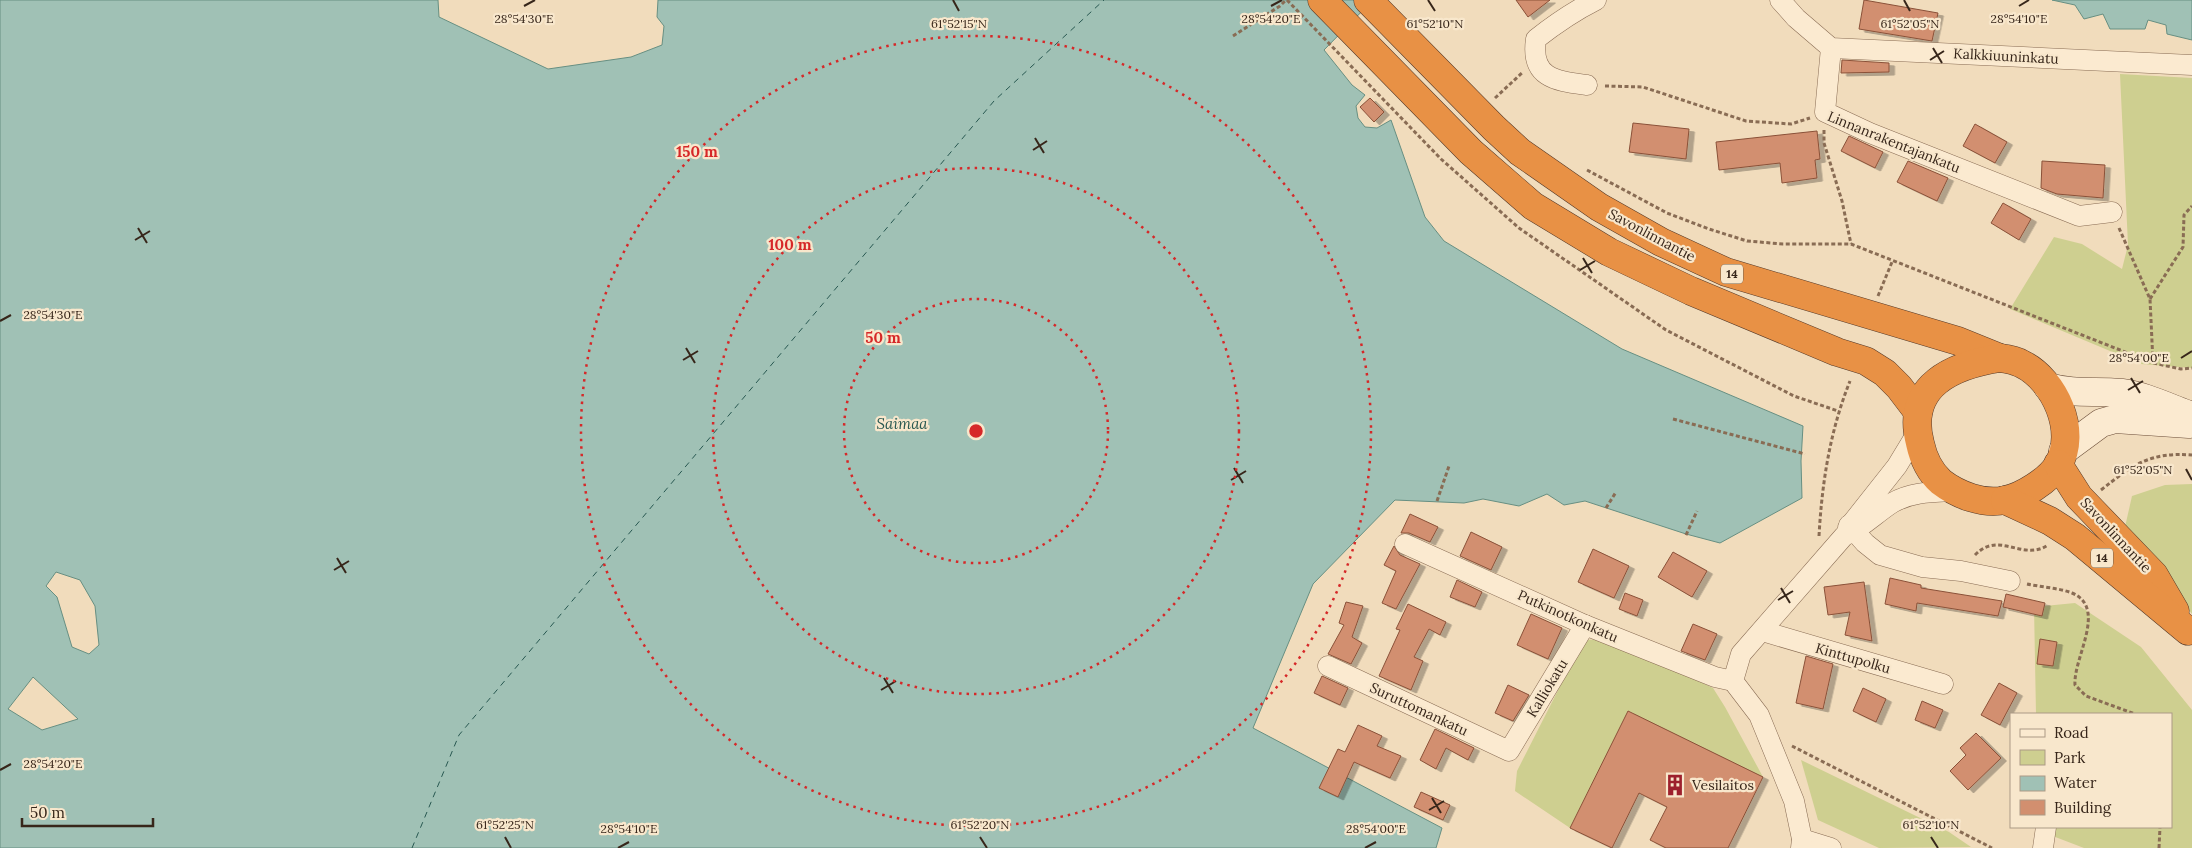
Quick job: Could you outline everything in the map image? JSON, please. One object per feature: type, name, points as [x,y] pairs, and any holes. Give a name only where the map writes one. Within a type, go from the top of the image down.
[{"type":"highway","name":"14","points":[[1322,0],[1471,152],[1533,206],[1609,252],[1763,322],[1837,352],[1866,361],[1885,373],[1899,387],[1917,423],[1922,453],[1930,469],[1939,480],[1953,491],[1988,501],[2005,500],[2036,486],[2061,458],[2065,438],[2063,419],[2058,402],[2048,387],[2023,364],[2000,358],[1962,366],[1944,376],[1930,388],[1917,423]]},
{"type":"highway","name":"Savonlinnantie","points":[[1368,0],[1494,128],[1550,174],[1599,207],[1661,242],[1726,272],[1958,341],[2000,358]]},
{"type":"highway","name":"Savonlinnantie","points":[[2061,458],[2079,497],[2154,575],[2190,635]]},
{"type":"highway","name":"Savonlinnantie","points":[[2005,500],[2050,521],[2074,536],[2190,635]]},
{"type":"main road","points":[[2048,387],[2065,392],[2122,393],[2148,399],[2192,416]]},
{"type":"main road","points":[[2061,458],[2101,423],[2115,419],[2192,425]]},
{"type":"street","points":[[1587,85],[1557,80],[1544,74],[1537,60],[1536,39],[1571,13],[1596,0]]},
{"type":"street","points":[[1780,0],[1796,18],[1831,48],[1824,112]]},
{"type":"street","name":"Kalkkiuuninkatu","points":[[1831,48],[2192,65]]},
{"type":"street","name":"Linnanrakentajankatu","points":[[1824,112],[1870,133],[2079,216],[2112,212]]},
{"type":"street","points":[[1831,848],[1801,843],[1794,801],[1759,715],[1732,681],[1741,654],[1897,466],[1917,423]]},
{"type":"street","points":[[1841,535],[1908,496],[1922,492],[1953,491]]},
{"type":"street","points":[[1841,535],[1880,555],[1922,567],[1961,570],[2010,581]]},
{"type":"street","name":"Putkinotkonkatu","points":[[1405,544],[1585,624],[1715,677],[1732,681]]},
{"type":"street","name":"Kalliokatu","points":[[1509,751],[1585,624]]},
{"type":"street","name":"Kinttupolku","points":[[1762,631],[1943,684]]},
{"type":"street","name":"Suruttomankatu","points":[[1328,666],[1509,751]]},
{"type":"street","points":[[2044,848],[2046,828]]},
{"type":"path","points":[[1233,36],[1280,6],[1286,0],[1441,159],[1519,228],[1666,330],[1794,396],[1838,411]]},
{"type":"path","points":[[1493,100],[1537,60]]},
{"type":"path","name":"Linnanrakentajankatu","points":[[1587,85],[1643,86],[1746,121],[1791,124],[1824,112]]},
{"type":"path","points":[[1824,112],[1824,143],[1842,201],[1851,244]]},
{"type":"path","points":[[1580,165],[1611,184],[1667,213],[1709,229],[1746,241],[1783,244],[1851,244],[1892,262],[2153,363],[2181,369],[2192,368]]},
{"type":"path","points":[[2150,299],[2183,247],[2184,215],[2192,206]]},
{"type":"path","points":[[2112,212],[2150,299],[2153,363]]},
{"type":"path","points":[[1877,298],[1892,262]]},
{"type":"path","points":[[1841,535],[1821,503],[1830,442],[1838,411],[1850,381]]},
{"type":"path","points":[[1672,419],[1805,454]]},
{"type":"path","points":[[2099,492],[2132,467],[2155,456],[2192,455]]},
{"type":"path","points":[[1437,501],[1449,466]]},
{"type":"path","points":[[1606,508],[1616,492]]},
{"type":"path","points":[[1686,534],[1697,510]]},
{"type":"path","points":[[1961,570],[1979,551],[1990,545],[2003,544],[2036,550],[2054,540]]},
{"type":"path","points":[[2010,581],[2074,594],[2084,604],[2089,614],[2090,623],[2076,667],[2076,685],[2079,691],[2086,696],[2132,713]]},
{"type":"path","points":[[1788,744],[1992,848]]},
{"type":"path","points":[[2159,848],[2160,828]]},
{"type":"green space","points":[[2120,74],[2192,78],[2192,368],[2141,364],[2010,309],[2054,237],[2082,244],[2122,269],[2128,245]]},
{"type":"green space","points":[[2192,484],[2192,614],[2125,527],[2132,496],[2165,485]]},
{"type":"green space","points":[[2075,603],[2141,647],[2192,710],[2192,848],[2084,848],[2037,830],[2037,828],[2172,828],[2172,713],[2036,713],[2034,607]]},
{"type":"green space","points":[[1609,638],[1713,688],[1763,777],[1628,711],[1570,828],[1515,791],[1517,771],[1578,651],[1587,640]]},
{"type":"green space","points":[[1801,760],[1949,832],[1971,847],[1879,848],[1818,820]]},
{"type":"water","name":"Saimaa","points":[[0,0],[438,0],[439,17],[548,69],[631,57],[662,45],[664,26],[657,17],[658,0],[1373,0],[1324,50],[1352,85],[1365,95],[1356,106],[1358,118],[1365,127],[1377,128],[1391,120],[1425,217],[1444,241],[1622,349],[1803,426],[1801,461],[1802,498],[1720,543],[1686,534],[1585,501],[1564,505],[1547,494],[1519,506],[1483,499],[1464,503],[1395,500],[1313,584],[1253,728],[1442,828],[1436,848],[0,848]],"holes":[[[56,572],[80,580],[95,606],[99,645],[89,654],[72,647],[57,597],[46,586]],[[33,677],[78,719],[42,730],[8,709]]]},
{"type":"water","points":[[2052,0],[2192,0],[2192,40],[2167,34],[2166,25],[2148,20],[2145,29],[2110,29],[2103,14],[2084,19],[2075,5]]},
{"type":"building","points":[[1516,0],[1550,0],[1528,17]]},
{"type":"building","points":[[1864,0],[1938,13],[1932,41],[1859,29]]},
{"type":"building","points":[[1842,60],[1889,63],[1889,72],[1841,73]]},
{"type":"building","points":[[1370,98],[1384,112],[1374,122],[1360,107]]},
{"type":"building","points":[[1633,123],[1689,129],[1686,159],[1629,152]]},
{"type":"building","points":[[1975,124],[2007,142],[1995,163],[1963,146]]},
{"type":"building","points":[[1817,131],[1820,159],[1815,160],[1817,178],[1782,183],[1780,163],[1719,170],[1716,142]]},
{"type":"building","points":[[1849,136],[1883,152],[1875,168],[1841,151]]},
{"type":"building","points":[[1908,161],[1948,178],[1937,201],[1897,182]]},
{"type":"building","points":[[2042,161],[2105,165],[2103,198],[2057,194],[2041,188]]},
{"type":"building","points":[[2003,203],[2031,219],[2019,240],[1991,223]]},
{"type":"building","points":[[1410,514],[1438,527],[1430,542],[1409,533],[1401,533]]},
{"type":"building","points":[[1471,532],[1502,547],[1491,570],[1460,556]]},
{"type":"building","points":[[1394,546],[1400,555],[1420,564],[1396,609],[1382,603],[1396,571],[1384,565]]},
{"type":"building","points":[[1593,549],[1629,566],[1614,598],[1578,582]]},
{"type":"building","points":[[1673,552],[1707,571],[1692,597],[1658,577]]},
{"type":"building","points":[[1890,578],[1921,585],[1921,588],[2002,601],[1998,616],[1917,603],[1916,611],[1885,604]]},
{"type":"building","points":[[1457,580],[1482,592],[1475,607],[1450,597]]},
{"type":"building","points":[[1864,582],[1872,641],[1845,635],[1850,612],[1828,615],[1824,587]]},
{"type":"building","points":[[1625,593],[1643,600],[1637,616],[1619,609]]},
{"type":"building","points":[[2006,594],[2045,603],[2042,616],[2003,607]]},
{"type":"building","points":[[1346,602],[1363,606],[1352,637],[1362,643],[1351,664],[1328,654],[1344,625],[1339,623]]},
{"type":"building","points":[[1408,604],[1446,622],[1440,635],[1429,629],[1414,657],[1423,661],[1411,690],[1379,676],[1400,630],[1396,629]]},
{"type":"building","points":[[1531,614],[1562,628],[1548,659],[1517,645]]},
{"type":"building","points":[[1693,624],[1717,634],[1705,660],[1681,651]]},
{"type":"building","points":[[2040,639],[2057,642],[2053,666],[2037,664]]},
{"type":"building","points":[[1806,656],[1833,664],[1823,709],[1796,703]]},
{"type":"building","points":[[1322,676],[1348,688],[1340,705],[1314,693]]},
{"type":"building","points":[[1999,683],[2017,693],[2000,725],[1981,715]]},
{"type":"building","points":[[1508,685],[1529,695],[1513,721],[1495,713]]},
{"type":"building","points":[[1863,688],[1886,699],[1876,722],[1853,711]]},
{"type":"building","points":[[1922,701],[1943,710],[1935,728],[1915,720]]},
{"type":"building","name":"Vesilaitos","points":[[1628,711],[1763,777],[1728,848],[1666,848],[1650,840],[1667,807],[1639,793],[1612,848],[1570,828]]},
{"type":"building","points":[[1358,725],[1382,736],[1377,746],[1401,756],[1390,778],[1354,762],[1338,797],[1319,788],[1338,749],[1345,752]]},
{"type":"building","points":[[1435,729],[1474,748],[1468,760],[1446,748],[1436,769],[1420,760]]},
{"type":"building","points":[[1976,733],[2001,758],[1968,790],[1950,771],[1966,755],[1960,748]]},
{"type":"building","points":[[1421,792],[1450,805],[1443,820],[1414,807]]},
{"type":"ferry route","points":[[412,848],[459,735],[994,101],[1104,0]]},
{"type":"place","name":"Vesilaitos","points":[[1675,785]]}]
